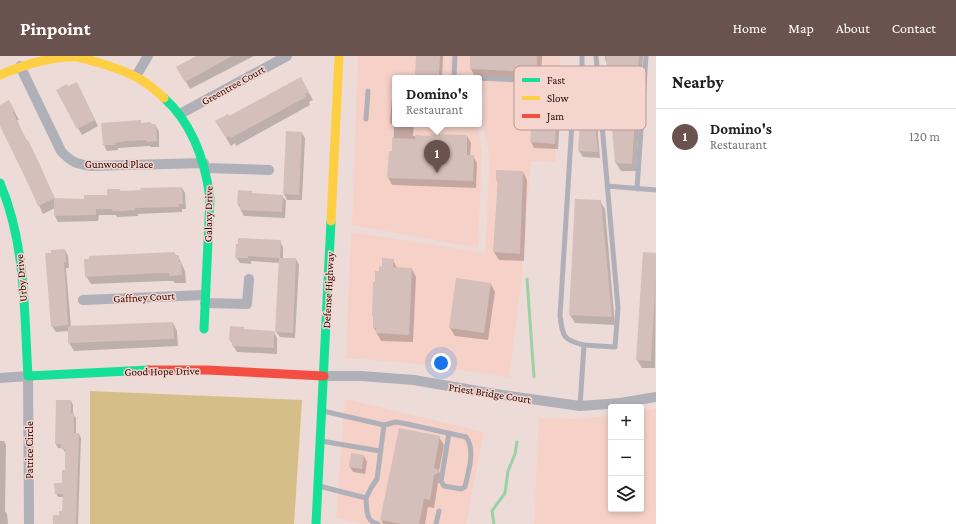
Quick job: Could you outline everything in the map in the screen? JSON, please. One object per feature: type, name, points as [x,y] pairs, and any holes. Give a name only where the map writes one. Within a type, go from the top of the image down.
[{"type":"street","name":"Galaxy Drive","points":[[0,75],[20,66],[65,56],[87,59],[136,76],[155,89],[180,114],[198,146],[209,181],[210,198],[204,329]]},
{"type":"street","points":[[136,76],[148,56]]},
{"type":"street","name":"Greentree Court","points":[[180,114],[287,56]]},
{"type":"street","name":"Defense Highway","points":[[316,524],[339,56]]},
{"type":"street","name":"Gunwood Place","points":[[20,66],[61,150],[68,159],[74,163],[91,166],[204,165],[269,170]]},
{"type":"street","name":"Urby Drive","points":[[0,183],[9,204],[19,248],[28,376]]},
{"type":"street","name":"Gaffney Court","points":[[84,300],[205,299],[247,304],[249,279]]},
{"type":"street","name":"Good Hope Drive","points":[[0,378],[167,369],[324,376]]},
{"type":"street","name":"Patrice Circle","points":[[28,376],[29,524]]},
{"type":"street","name":"Priest Bridge Court","points":[[324,376],[361,376],[414,380],[504,396],[580,406],[620,403],[656,397]]},
{"type":"lane","points":[[454,75],[456,56]]},
{"type":"lane","points":[[596,56],[597,66]]},
{"type":"lane","points":[[645,66],[646,56]]},
{"type":"lane","points":[[482,78],[514,80]]},
{"type":"lane","points":[[366,119],[368,91]]},
{"type":"lane","points":[[572,130],[560,316],[562,332],[566,339],[571,342],[584,345],[614,347],[618,308],[602,130]]},
{"type":"lane","points":[[637,189],[641,130]]},
{"type":"lane","points":[[607,186],[656,190]]},
{"type":"lane","points":[[580,406],[584,345]]},
{"type":"lane","points":[[322,410],[384,425],[396,422],[408,424],[449,433],[466,437],[471,446],[465,487],[461,489],[444,486],[441,481],[449,433]]},
{"type":"lane","points":[[378,524],[369,519],[366,498],[377,479],[384,425]]},
{"type":"lane","points":[[320,441],[380,450]]},
{"type":"lane","points":[[318,486],[366,498]]},
{"type":"lane","points":[[436,524],[439,510]]},
{"type":"shaded area","points":[[358,56],[447,56],[447,75],[392,75],[392,127],[479,127],[482,150],[478,248],[352,225]]},
{"type":"shaded area","points":[[449,56],[560,56],[560,66],[514,66],[514,130],[557,130],[555,162],[531,161],[522,275],[509,377],[409,363],[346,358],[351,232],[485,253],[489,169],[488,146],[483,129],[485,92],[482,92],[482,75],[448,75]]},
{"type":"shaded area","points":[[90,391],[302,400],[294,524],[90,524]]},
{"type":"shaded area","points":[[345,399],[484,432],[466,524],[362,524],[336,518]]},
{"type":"shaded area","points":[[656,408],[656,524],[534,524],[539,418],[571,419],[608,416],[608,512],[644,512],[644,410]]},
{"type":"building","points":[[196,56],[232,56],[185,82],[176,67]]},
{"type":"building","points":[[416,56],[440,56],[439,75],[415,75]]},
{"type":"building","points":[[470,56],[537,56],[537,66],[514,66],[514,71],[470,69]]},
{"type":"building","points":[[606,56],[639,56],[638,66],[607,66]]},
{"type":"building","points":[[301,77],[309,92],[305,94],[306,97],[231,138],[229,136],[226,138],[215,121],[228,114],[229,116]]},
{"type":"building","points":[[77,82],[95,120],[77,129],[56,90],[67,84],[68,86]]},
{"type":"building","points":[[9,100],[15,111],[13,112],[17,121],[27,141],[28,140],[55,198],[38,206],[0,126],[0,105]]},
{"type":"building","points":[[141,120],[141,123],[151,122],[151,124],[156,124],[157,141],[125,141],[115,143],[115,145],[103,145],[101,123]]},
{"type":"building","points":[[531,130],[556,130],[555,144],[530,142]]},
{"type":"building","points":[[579,130],[596,130],[598,152],[578,151]]},
{"type":"building","points":[[612,130],[634,130],[632,164],[615,163]]},
{"type":"building","points":[[286,131],[302,132],[299,195],[283,194]]},
{"type":"building","points":[[431,134],[467,135],[467,155],[474,155],[473,181],[387,178],[389,151],[392,151],[392,138],[415,139],[415,135],[431,136]]},
{"type":"building","points":[[496,170],[523,171],[520,254],[493,252],[498,180],[496,180]]},
{"type":"building","points":[[182,187],[183,204],[179,204],[179,207],[135,208],[135,210],[121,211],[112,211],[112,209],[96,209],[96,215],[54,216],[54,198],[84,199],[84,195],[107,195],[107,189],[120,189],[120,191],[141,190],[140,188]]},
{"type":"building","points":[[238,190],[252,191],[252,193],[283,195],[282,212],[240,210],[240,204],[237,204]]},
{"type":"building","points":[[575,199],[601,200],[612,317],[569,315]]},
{"type":"building","points":[[238,238],[281,240],[280,258],[248,256],[248,258],[235,258]]},
{"type":"building","points":[[65,249],[66,262],[64,262],[68,325],[51,327],[45,253],[51,253],[51,250]]},
{"type":"building","points":[[175,252],[175,255],[179,255],[182,275],[169,276],[169,273],[160,273],[85,277],[84,259],[89,259],[89,256]]},
{"type":"building","points":[[643,252],[656,253],[651,361],[636,360]]},
{"type":"building","points":[[279,258],[296,258],[293,333],[275,332]]},
{"type":"building","points":[[382,258],[394,259],[393,267],[412,268],[409,335],[376,333],[376,328],[373,328],[373,282],[375,282],[375,271],[379,271],[379,266],[382,267]]},
{"type":"building","points":[[456,278],[491,283],[484,333],[449,328]]},
{"type":"building","points":[[173,322],[174,339],[68,343],[68,326]]},
{"type":"building","points":[[230,326],[244,327],[244,329],[274,331],[274,348],[232,346],[232,341],[229,340]]},
{"type":"building","points":[[56,400],[71,400],[71,413],[74,413],[74,433],[79,433],[76,524],[53,524],[53,515],[59,515],[59,511],[62,511],[63,494],[55,494],[54,483],[62,483],[62,470],[65,470],[65,449],[61,449],[61,444],[55,444]]},
{"type":"building","points":[[399,428],[440,436],[434,468],[439,470],[438,473],[434,475],[430,500],[424,499],[419,524],[401,524],[380,520]]},
{"type":"building","points":[[351,453],[364,455],[362,469],[349,467]]},
{"type":"waterway","points":[[527,279],[534,377]]},
{"type":"waterway","points":[[494,524],[492,511],[505,493],[508,471],[515,454],[517,442]]},
{"type":"traffic: fast","points":[[164,98],[183,119],[190,131],[201,157],[208,184],[210,198],[204,329]]},
{"type":"traffic: fast","points":[[0,183],[9,206],[19,254],[24,302],[28,376],[149,370]]},
{"type":"traffic: fast","points":[[316,524],[331,221]]},
{"type":"traffic: slow","points":[[331,221],[339,56]]},
{"type":"traffic: slow","points":[[0,75],[37,62],[57,58],[77,57],[109,66],[133,75],[164,98]]},
{"type":"traffic: jam","points":[[149,370],[207,370],[324,376]]},
{"type":"place","name":"Domino's","points":[[437,173]]}]
